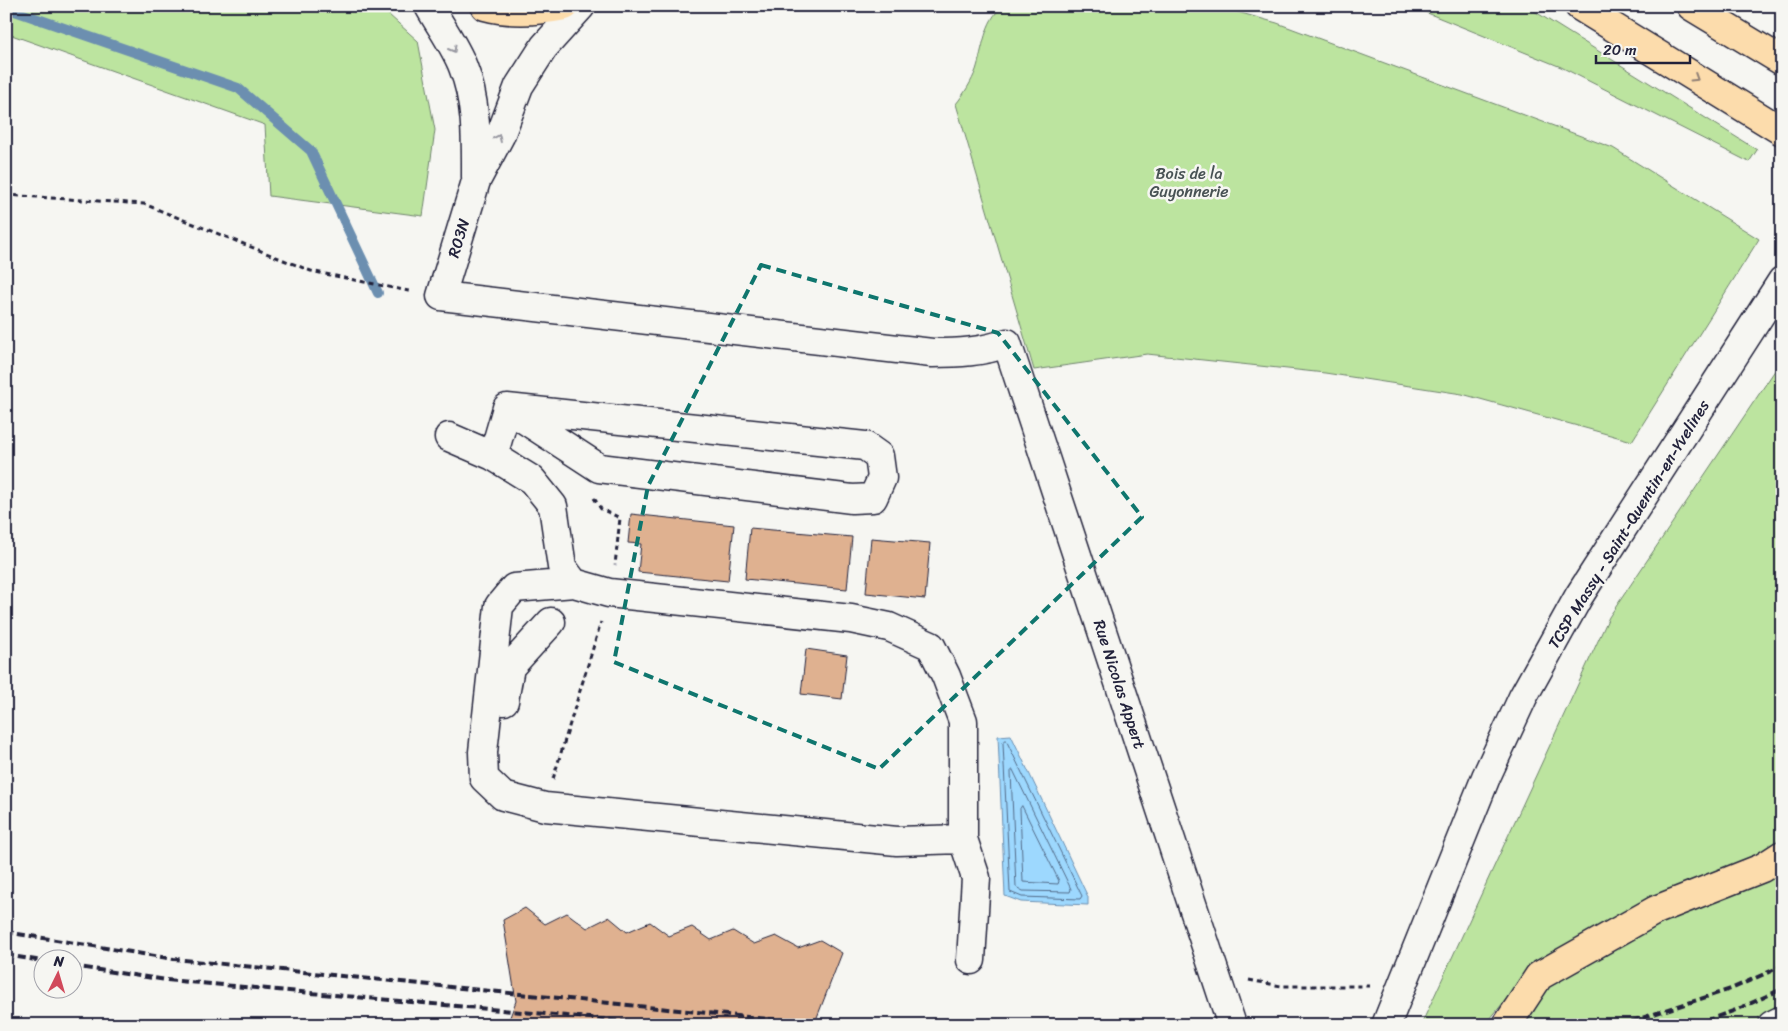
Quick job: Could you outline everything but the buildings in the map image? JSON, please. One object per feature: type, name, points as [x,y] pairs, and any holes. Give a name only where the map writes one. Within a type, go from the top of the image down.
[{"type":"main road","points":[[485,6],[497,9],[541,11],[565,6]]},
{"type":"main road","points":[[1579,6],[1782,131]]},
{"type":"main road","points":[[1691,6],[1782,61]]},
{"type":"main road","points":[[1507,1025],[1539,976],[1656,910],[1762,868],[1782,855]]},
{"type":"street","points":[[429,6],[463,65],[469,85],[476,123],[476,181]]},
{"type":"street","points":[[476,181],[500,136],[527,71],[544,47],[581,6]]},
{"type":"street","name":"R03N","points":[[441,296],[476,181]]},
{"type":"street","name":"TCSP Massy - Saint-Quentin-en-Yvelines","points":[[1386,1025],[1486,777],[1523,697],[1579,596],[1782,281]]},
{"type":"street","name":"Rue Nicolas Appert","points":[[441,296],[932,353],[964,353],[990,349],[1007,343],[1232,1025]]},
{"type":"street","points":[[506,408],[865,446],[879,456],[882,478],[873,498],[852,499],[599,468],[506,408]]},
{"type":"street","points":[[493,456],[506,408]]},
{"type":"street","points":[[449,437],[493,456],[532,480],[553,506],[562,567],[574,583]]},
{"type":"street","points":[[963,839],[897,841],[546,807],[503,796],[484,778],[486,723],[499,606],[514,588],[574,583],[609,593],[852,619],[889,627],[930,646],[946,676],[963,721],[963,839],[976,878],[971,960]]},
{"type":"street","points":[[486,723],[503,706],[510,666],[551,622]]},
{"type":"street","points":[[1772,1025],[1782,1020]]},
{"type":"path","points":[[6,195],[144,204],[311,271],[422,294],[441,296]]},
{"type":"path","points":[[1215,974],[1280,986],[1380,987]]},
{"type":"highlighted area","points":[[761,265],[998,333],[1142,517],[879,769],[614,662],[648,486]]},
{"type":"green space","points":[[6,6],[379,6],[418,41],[435,130],[423,216],[269,196],[265,125],[6,33]]},
{"type":"green space","name":"Bois de la Guyonnerie","points":[[1003,6],[1216,6],[1277,23],[1613,148],[1759,239],[1632,441],[1462,394],[1325,373],[1147,354],[1034,370],[956,104],[968,87],[974,74],[988,27]]},
{"type":"green space","points":[[1410,6],[1526,6],[1757,150],[1749,162],[1561,67]]},
{"type":"green space","points":[[1782,360],[1782,846],[1530,970],[1485,1025],[1421,1025],[1609,617]]},
{"type":"green space","points":[[1782,860],[1782,1025],[1504,1025],[1543,979]]},
{"type":"water","points":[[1011,735],[1088,897],[1088,905],[1021,902],[1005,896],[998,736]]},
{"type":"waterway","points":[[6,8],[238,88],[311,151],[378,293]]},
{"type":"railway","points":[[6,932],[174,959],[826,1025]]},
{"type":"railway","points":[[6,955],[32,959]]},
{"type":"railway","points":[[1620,1025],[1731,989],[1782,966]]},
{"type":"railway","points":[[82,967],[167,980],[667,1025]]},
{"type":"railway","points":[[1694,1025],[1736,1010],[1782,989]]}]
